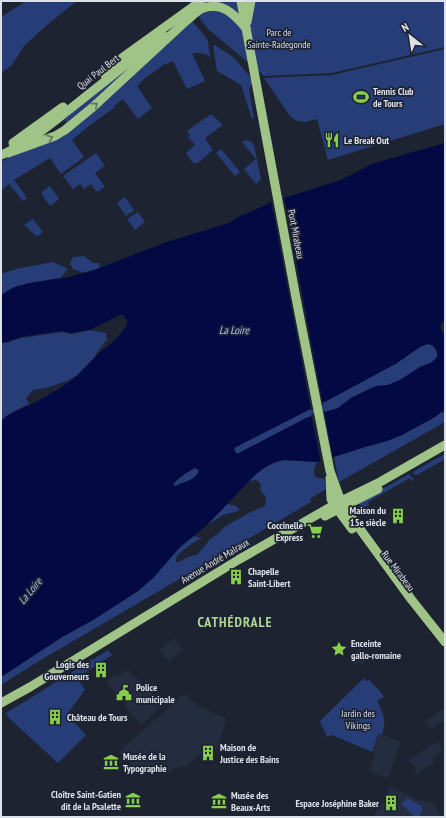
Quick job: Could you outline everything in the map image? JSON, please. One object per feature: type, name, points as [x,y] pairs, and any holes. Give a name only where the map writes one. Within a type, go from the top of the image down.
[{"type":"main road","name":"Quai Paul Bert","points":[[3,153],[30,130],[63,107],[106,73],[122,58],[201,1]]},
{"type":"main road","name":"Quai Paul Bert","points":[[3,153],[28,140],[55,120],[205,1]]},
{"type":"main road","name":"Pont Mirabeau","points":[[241,1],[330,471],[330,492],[338,503]]},
{"type":"main road","points":[[246,29],[251,1]]},
{"type":"main road","points":[[3,153],[48,139],[65,130],[93,107],[186,21],[205,7],[214,5],[230,10],[246,29]]},
{"type":"main road","points":[[63,107],[55,120],[58,126],[65,130]]},
{"type":"main road","name":"Avenue André Malraux","points":[[1,703],[30,687],[238,560],[338,503],[380,482],[445,445]]},
{"type":"main road","name":"Avenue André Malraux","points":[[1,709],[338,503],[383,486],[445,451]]},
{"type":"main road","name":"Rue Mirabeau","points":[[338,503],[445,642]]},
{"type":"main road","name":"Rue Mirabeau","points":[[338,503],[445,650]]},
{"type":"shaded area","points":[[173,637],[182,650],[169,662],[159,650]]},
{"type":"shaded area","points":[[362,646],[364,648],[360,651],[367,660],[361,665],[358,662],[355,665],[349,657]]},
{"type":"shaded area","points":[[128,670],[163,705],[141,725],[125,706],[126,704],[106,683],[115,674],[118,677]]},
{"type":"shaded area","points":[[183,695],[186,695],[198,706],[225,718],[226,721],[224,723],[225,724],[218,746],[207,758],[202,753],[185,767],[184,765],[181,767],[176,767],[168,775],[157,764],[143,777],[120,753],[120,751]]},
{"type":"shaded area","points":[[445,707],[445,720],[431,729],[425,722]]},
{"type":"shaded area","points":[[378,733],[401,742],[387,778],[369,771],[375,754],[372,752]]},
{"type":"shaded area","points":[[438,741],[443,751],[432,758],[434,763],[419,772],[417,775],[414,773],[416,768],[408,761]]},
{"type":"shaded area","points":[[392,787],[418,800],[432,802],[442,817],[373,817],[383,800],[386,802],[389,799],[386,796]]},
{"type":"green space","points":[[26,1],[77,1],[48,24],[24,46],[12,65],[1,73],[1,17]]},
{"type":"green space","name":"Parc de Sainte-Radegonde","points":[[211,1],[445,1],[445,47],[332,73],[264,76],[208,29],[198,16]]},
{"type":"green space","points":[[191,20],[208,41],[210,58],[204,54],[192,53],[205,81],[187,89],[173,61],[161,66],[137,86],[152,108],[138,119],[123,99],[114,106],[114,108],[72,140],[84,157],[61,174],[50,158],[14,180],[27,198],[23,201],[9,184],[1,191],[1,162],[12,155],[58,139]]},
{"type":"green space","points":[[215,45],[233,57],[254,81],[249,89],[254,118],[252,119],[241,85],[217,71],[213,46]]},
{"type":"green space","name":"Tennis Club de Tours","points":[[445,49],[445,124],[328,160],[317,119],[305,122],[297,121],[290,116],[264,78],[332,75]]},
{"type":"green space","points":[[135,64],[90,105],[67,122],[65,121],[64,119],[122,70]]},
{"type":"green space","points":[[211,114],[223,125],[205,138],[213,150],[199,162],[194,164],[186,153],[195,145],[186,134],[189,136],[190,135],[187,131]]},
{"type":"green space","points":[[246,140],[250,141],[254,145],[261,179],[256,184],[244,169],[256,159],[242,142]]},
{"type":"green space","points":[[221,149],[240,172],[235,176],[216,153]]},
{"type":"green space","points":[[96,153],[105,166],[95,173],[105,187],[97,192],[91,184],[84,189],[80,184],[73,189],[63,176]]},
{"type":"green space","points":[[50,186],[59,199],[50,206],[41,193]]},
{"type":"green space","points":[[125,197],[134,210],[126,216],[117,203]]},
{"type":"green space","points":[[138,212],[145,222],[135,230],[127,219]]},
{"type":"green space","points":[[33,219],[43,232],[38,236],[36,236],[24,225]]},
{"type":"green space","points":[[84,256],[93,263],[99,263],[100,268],[84,273],[73,269],[70,263],[73,257]]},
{"type":"green space","points":[[53,262],[68,269],[60,278],[30,283],[9,290],[1,295],[1,274],[16,269]]},
{"type":"green space","points":[[90,330],[106,333],[107,340],[93,359],[77,375],[67,381],[46,388],[33,390],[26,398],[29,404],[10,414],[1,421],[1,343],[6,343],[21,338],[62,332],[70,334]]},
{"type":"green space","points":[[427,344],[432,345],[437,352],[437,357],[432,362],[420,367],[400,380],[388,385],[371,388],[351,398],[338,408],[306,418],[239,453],[236,453],[234,449],[236,447],[397,363],[420,347]]},
{"type":"green space","points":[[441,412],[445,414],[445,422],[339,482],[334,457],[402,435],[435,417]]},
{"type":"green space","points":[[445,454],[445,459],[417,475],[413,473],[414,471]]},
{"type":"green space","points":[[284,460],[317,462],[314,474],[317,478],[324,478],[326,489],[310,499],[311,502],[39,661],[1,685],[1,677],[62,637],[93,620],[138,591],[153,578],[180,547],[194,536],[202,538],[180,553],[177,556],[176,562],[197,555],[209,540],[224,527],[265,506],[266,497],[261,490],[261,484],[255,480],[248,482],[264,468]]},
{"type":"green space","points":[[195,468],[199,471],[195,477],[176,486],[173,485],[186,473]]},
{"type":"green space","points":[[409,474],[414,480],[412,481],[410,478],[368,502],[369,505],[361,509],[358,514],[356,513],[356,510],[360,505],[359,502]]},
{"type":"green space","points":[[227,504],[236,506],[239,511],[223,515],[207,525]]},
{"type":"green space","points":[[108,650],[112,655],[77,678],[85,690],[67,714],[86,735],[58,763],[10,719],[6,713]]},
{"type":"green space","name":"Jardin des Vikings","points":[[364,678],[366,681],[369,680],[384,697],[377,701],[384,717],[382,735],[378,734],[372,752],[332,735],[327,737],[320,721]]},
{"type":"green space","points":[[407,798],[422,806],[422,811],[419,817],[415,817],[401,804]]},
{"type":"water","name":"La Loire","points":[[445,143],[445,319],[440,327],[445,334],[445,409],[435,417],[402,435],[387,441],[317,462],[284,460],[275,462],[265,467],[256,474],[207,525],[180,547],[153,578],[138,591],[93,620],[62,637],[1,677],[1,421],[13,413],[52,393],[73,379],[99,353],[120,335],[128,322],[123,315],[120,315],[90,330],[70,333],[62,331],[40,334],[21,337],[1,343],[1,295],[14,287],[69,277],[94,270],[167,242],[229,223],[240,216],[271,202],[341,180],[372,164]],"holes":[[[427,344],[432,345],[437,352],[437,357],[432,362],[420,367],[400,380],[388,385],[376,386],[351,398],[338,408],[306,418],[239,453],[236,453],[234,449],[236,447],[397,363],[420,347]],[[195,468],[199,470],[193,479],[176,486],[173,485],[186,473]]]},
{"type":"pier","points":[[284,196],[323,405],[311,411],[271,200]]},
{"type":"pier","points":[[324,410],[333,459],[321,463],[311,414]]},
{"type":"place","name":"Tennis Club de Tours","points":[[361,97]]},
{"type":"place","name":"Le Break Out","points":[[332,140]]},
{"type":"place","name":"Maison du 15e siècle","points":[[398,516]]},
{"type":"place","name":"Coccinelle Express","points":[[315,531]]},
{"type":"place","name":"Chapelle Saint-Libert","points":[[236,577]]},
{"type":"place","name":"Enceinte gallo-romaine","points":[[339,649]]},
{"type":"place","name":"Logis des Gouverneurs","points":[[101,670]]},
{"type":"place","name":"Police municipale","points":[[124,693]]},
{"type":"place","name":"Château de Tours","points":[[55,717]]},
{"type":"place","name":"Maison de Justice des Bains","points":[[208,753]]},
{"type":"place","name":"Musée de la Typographie","points":[[111,762]]},
{"type":"place","name":"Cloître Saint-Gatien dit de la Psalette","points":[[133,800]]},
{"type":"place","name":"Musée des Beaux-Arts","points":[[219,801]]},
{"type":"place","name":"Espace Joséphine Baker","points":[[391,803]]},
{"type":"district","name":"CATHÉDRALE","points":[[235,622]]}]
